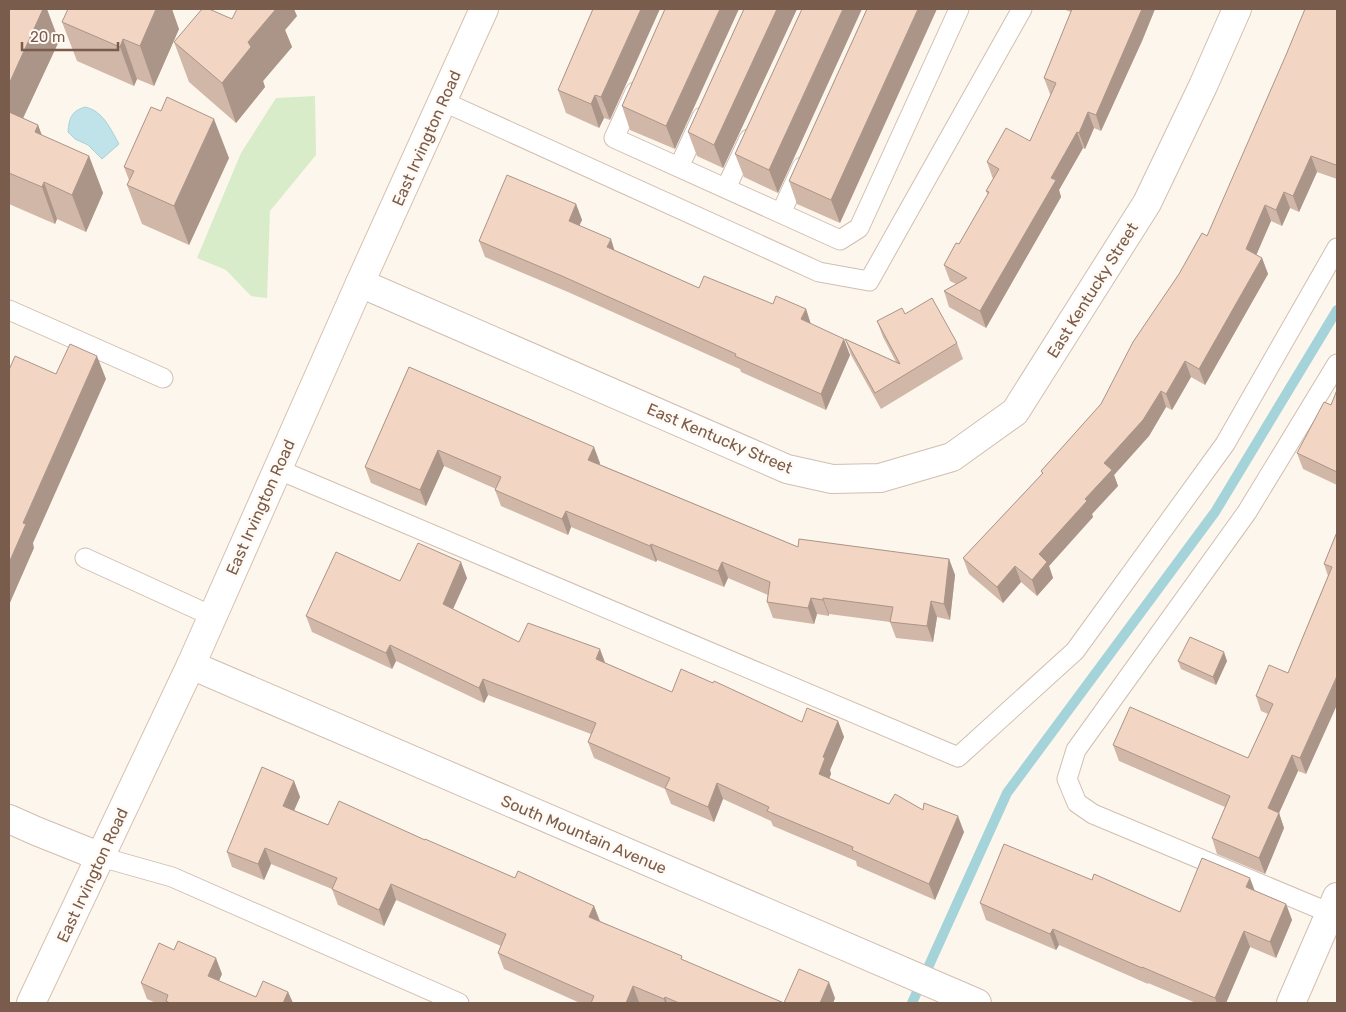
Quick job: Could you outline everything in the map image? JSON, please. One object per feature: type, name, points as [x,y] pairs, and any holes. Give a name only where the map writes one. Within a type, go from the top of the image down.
[{"type":"street","name":"East Irvington Road","points":[[31,1003],[191,665],[484,9]]},
{"type":"street","name":"East Kentucky Street","points":[[360,283],[787,469],[832,479],[880,478],[952,458],[1015,412],[1147,203],[1203,86],[1237,9]]},
{"type":"street","name":"South Mountain Avenue","points":[[191,665],[978,1003]]},
{"type":"street","points":[[9,821],[101,857]]},
{"type":"street","points":[[1291,1003],[1334,905]]},
{"type":"lane","points":[[641,78],[614,138],[840,240],[859,228],[959,9]]},
{"type":"lane","points":[[442,101],[819,272],[869,281],[1022,9]]},
{"type":"lane","points":[[679,168],[711,97]]},
{"type":"lane","points":[[726,188],[755,126]]},
{"type":"lane","points":[[781,213],[809,151]]},
{"type":"lane","points":[[278,469],[958,757],[1075,651],[1225,444],[1337,248]]},
{"type":"lane","points":[[9,310],[163,378]]},
{"type":"lane","points":[[1334,905],[1093,814],[1077,803],[1067,779],[1076,750],[1247,512],[1337,364]]},
{"type":"lane","points":[[85,558],[212,616]]},
{"type":"lane","points":[[101,857],[172,878],[459,1003]]},
{"type":"green space","points":[[315,96],[316,155],[270,211],[267,298],[251,296],[226,270],[197,258],[241,153],[276,98]]},
{"type":"water","points":[[85,107],[97,112],[101,116],[119,144],[102,159],[88,145],[75,139],[68,132],[69,123],[74,113]]},
{"type":"building","points":[[9,9],[43,9],[9,84]]},
{"type":"building","points":[[68,9],[156,9],[140,46],[123,39],[120,47],[62,22]]},
{"type":"building","points":[[202,9],[209,9],[232,19],[237,9],[276,9],[248,42],[251,47],[222,83],[174,42]]},
{"type":"building","points":[[593,9],[641,9],[601,97],[595,95],[591,104],[558,90]]},
{"type":"building","points":[[665,9],[720,9],[666,126],[622,106]]},
{"type":"building","points":[[744,9],[777,9],[714,145],[688,132]]},
{"type":"building","points":[[802,9],[843,9],[769,170],[735,154]]},
{"type":"building","points":[[867,9],[918,9],[831,200],[789,181]]},
{"type":"building","points":[[1072,9],[1142,9],[1096,115],[1088,112],[1079,133],[1077,132],[1051,178],[1056,180],[980,311],[944,291],[967,278],[944,265],[956,243],[959,244],[989,192],[986,191],[999,169],[987,162],[1006,128],[1030,141],[1056,83],[1044,78]]},
{"type":"building","points":[[1305,9],[1337,9],[1336,165],[1311,156],[1293,196],[1284,192],[1276,210],[1265,205],[1246,249],[1262,258],[1199,369],[1185,361],[1166,394],[1161,391],[1143,420],[1104,463],[1112,470],[1039,554],[1047,562],[1032,580],[1015,566],[997,587],[963,558],[1043,473],[1041,471],[1101,404],[1133,342],[1179,274],[1202,233],[1207,236]]},
{"type":"building","points":[[167,97],[214,119],[174,206],[127,185],[134,171],[124,167],[151,107],[161,111]]},
{"type":"building","points":[[9,112],[38,125],[35,132],[89,156],[72,195],[44,182],[42,187],[9,173]]},
{"type":"building","points":[[507,175],[576,204],[569,221],[611,239],[607,247],[699,288],[704,276],[773,304],[776,296],[806,309],[801,319],[844,339],[821,394],[562,276],[479,241]]},
{"type":"building","points":[[932,298],[957,343],[875,393],[845,339],[900,364],[877,321],[902,308],[905,314]]},
{"type":"building","points":[[70,344],[97,356],[23,523],[26,524],[9,563],[9,370],[15,356],[56,374]]},
{"type":"building","points":[[409,367],[594,447],[588,460],[798,547],[799,539],[949,559],[944,604],[931,601],[927,626],[890,622],[893,607],[823,598],[823,600],[811,598],[808,608],[767,602],[770,582],[722,562],[718,571],[651,544],[650,546],[566,511],[562,519],[495,490],[501,477],[438,450],[420,490],[365,467]]},
{"type":"building","points":[[1337,390],[1337,472],[1297,453],[1324,402],[1331,405]]},
{"type":"building","points":[[1337,532],[1337,676],[1300,758],[1292,755],[1268,808],[1279,813],[1259,858],[1212,838],[1230,796],[1113,745],[1130,707],[1248,758],[1273,704],[1256,696],[1269,665],[1288,673],[1332,567],[1324,564]]},
{"type":"building","points":[[418,543],[461,562],[443,604],[519,642],[528,623],[600,649],[596,659],[672,692],[681,669],[713,683],[714,681],[802,722],[807,708],[838,721],[823,757],[825,758],[819,774],[889,804],[895,794],[923,810],[924,803],[958,816],[929,884],[852,850],[853,847],[767,811],[769,807],[717,783],[708,807],[665,788],[670,778],[588,742],[596,723],[483,679],[479,688],[390,645],[386,653],[306,616],[336,552],[400,581]]},
{"type":"building","points":[[1190,637],[1224,652],[1213,677],[1178,661]]},
{"type":"building","points":[[262,767],[294,781],[283,806],[328,825],[339,801],[515,878],[518,871],[594,906],[589,917],[682,956],[681,959],[784,1003],[679,1003],[633,986],[626,1003],[591,1003],[594,996],[498,953],[506,934],[391,884],[379,910],[332,889],[337,878],[265,848],[258,864],[227,852]]},
{"type":"building","points":[[1004,844],[1092,880],[1094,874],[1180,912],[1202,858],[1250,878],[1246,887],[1286,904],[1270,942],[1244,931],[1215,998],[1053,929],[1050,934],[980,903]]},
{"type":"building","points":[[178,941],[216,958],[208,976],[256,997],[263,981],[288,992],[283,1003],[170,1003],[166,1001],[168,995],[141,983],[159,943],[174,950]]},
{"type":"building","points":[[799,969],[829,982],[820,1003],[784,1003]]},
{"type":"waterway","points":[[912,1003],[1007,793],[1215,512],[1337,310]]}]
